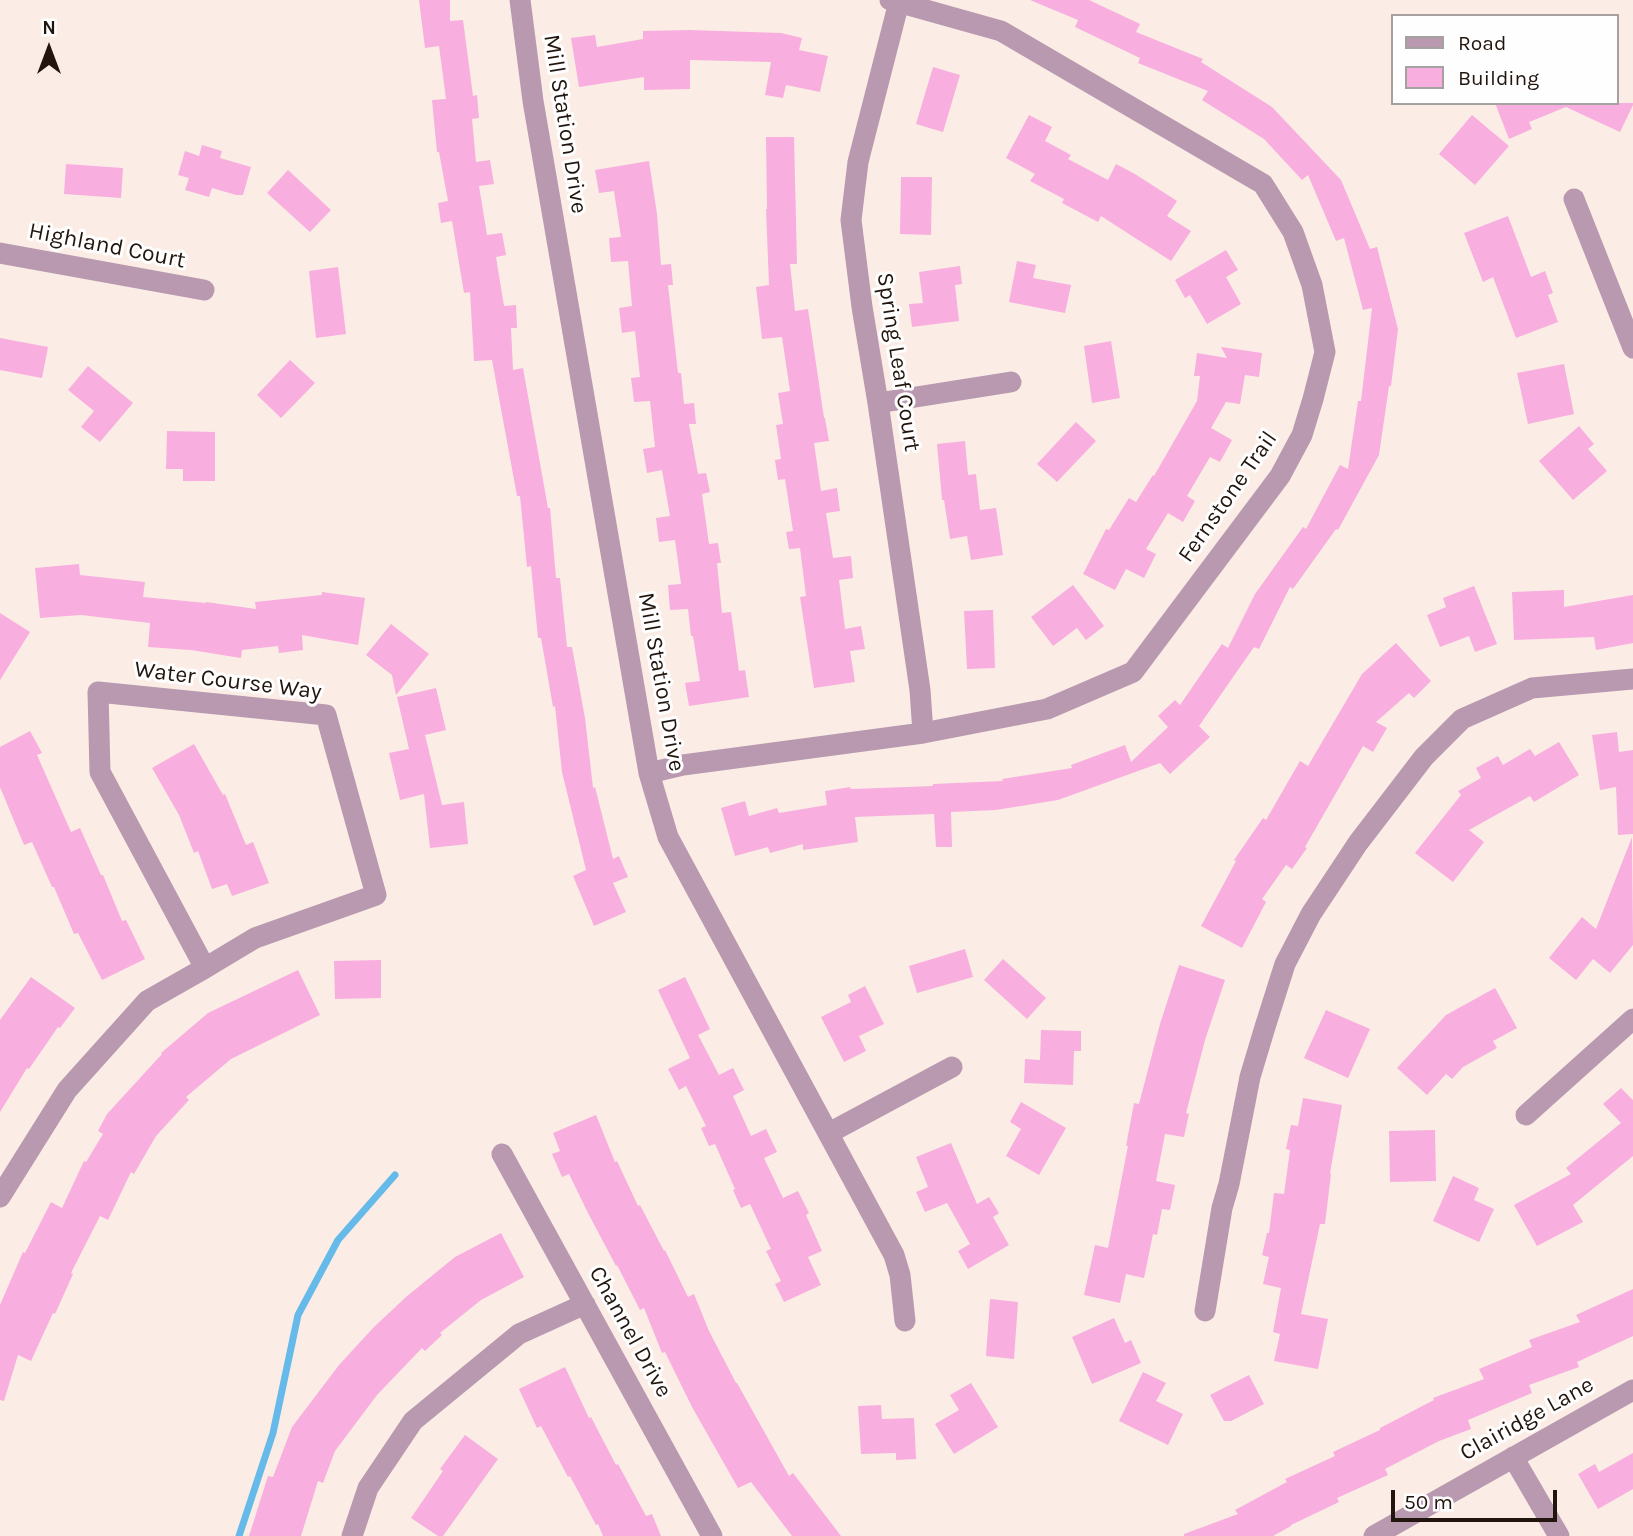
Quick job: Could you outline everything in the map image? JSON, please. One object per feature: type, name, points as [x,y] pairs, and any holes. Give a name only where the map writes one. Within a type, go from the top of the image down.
[{"type":"street","name":"Mill Station Drive","points":[[520,0],[533,101],[649,773],[668,837],[894,1255],[900,1275],[905,1321]]},
{"type":"street","name":"Fernstone Trail","points":[[649,773],[683,765],[923,733],[1047,709],[1133,672],[1280,476],[1302,435],[1325,352],[1312,285],[1293,232],[1263,184],[1001,31],[895,1]]},
{"type":"street","name":"Spring Leaf Court","points":[[895,1],[858,162],[851,220],[920,690],[923,733]]},
{"type":"street","points":[[1574,199],[1633,348]]},
{"type":"street","name":"Highland Court","points":[[0,253],[204,290]]},
{"type":"street","points":[[878,403],[1011,382]]},
{"type":"street","points":[[1205,1311],[1222,1208],[1250,1077],[1265,1027],[1292,951],[1311,914],[1358,843],[1424,757],[1462,719],[1532,688],[1633,679]]},
{"type":"street","name":"Water Course Way","points":[[0,1197],[66,1090],[147,1002],[256,939],[376,895],[327,715],[99,692],[100,772],[205,968]]},
{"type":"street","points":[[1526,1115],[1633,1019]]},
{"type":"street","points":[[829,1133],[952,1067]]},
{"type":"street","name":"Channel Drive","points":[[502,1154],[712,1536]]},
{"type":"street","points":[[352,1536],[368,1488],[413,1421],[519,1334],[584,1304]]},
{"type":"street","name":"Clairidge Lane","points":[[1374,1536],[1633,1390]]},
{"type":"street","points":[[1513,1457],[1559,1536]]},
{"type":"building","points":[[419,0],[450,0],[450,21],[463,20],[473,96],[477,95],[479,118],[472,119],[476,162],[490,160],[494,184],[479,186],[487,235],[502,233],[506,255],[496,257],[504,306],[516,305],[517,328],[511,328],[513,370],[523,368],[550,508],[556,578],[560,578],[567,647],[572,647],[585,718],[593,788],[595,787],[613,859],[619,856],[628,877],[613,883],[626,912],[594,926],[573,876],[586,870],[562,772],[555,706],[553,707],[541,638],[538,638],[531,566],[527,567],[520,496],[517,496],[492,360],[474,361],[470,292],[464,293],[452,221],[441,223],[438,203],[448,201],[437,152],[432,100],[446,99],[439,46],[425,48]]},
{"type":"building","points":[[1030,0],[1089,0],[1140,24],[1136,32],[1203,59],[1201,62],[1272,107],[1341,180],[1370,249],[1377,247],[1398,329],[1379,455],[1338,530],[1336,529],[1293,589],[1290,587],[1259,649],[1254,647],[1199,726],[1210,737],[1170,774],[1160,763],[1058,800],[996,810],[951,812],[952,847],[936,847],[934,814],[855,817],[858,842],[803,850],[803,844],[770,853],[768,847],[735,856],[721,808],[745,801],[749,816],[777,808],[779,813],[827,805],[825,791],[850,787],[933,786],[1003,781],[1002,779],[1072,768],[1071,765],[1125,745],[1131,762],[1168,727],[1158,716],[1175,700],[1180,705],[1222,644],[1228,648],[1255,594],[1303,527],[1306,529],[1340,465],[1348,469],[1358,401],[1361,401],[1372,308],[1363,310],[1344,238],[1336,241],[1308,175],[1302,180],[1264,139],[1202,100],[1208,91],[1138,63],[1140,58],[1075,27],[1078,20]]},
{"type":"building","points":[[643,31],[781,33],[802,38],[799,50],[828,56],[820,92],[786,85],[783,98],[765,95],[771,62],[690,60],[690,89],[644,90],[644,77],[579,87],[571,38],[595,35],[597,47],[643,39]]},
{"type":"building","points":[[933,67],[960,75],[943,132],[916,124]]},
{"type":"building","points":[[1633,103],[1620,132],[1566,107],[1529,122],[1532,129],[1509,139],[1496,105]]},
{"type":"building","points":[[1029,115],[1052,127],[1045,141],[1071,155],[1068,159],[1108,180],[1116,164],[1177,201],[1167,216],[1191,231],[1171,261],[1101,216],[1098,222],[1062,203],[1064,199],[1030,181],[1035,174],[1006,158]]},
{"type":"building","points":[[1472,115],[1509,146],[1475,185],[1439,154]]},
{"type":"building","points":[[766,137],[794,137],[797,264],[790,264],[795,311],[808,309],[829,441],[814,443],[821,491],[837,488],[840,511],[826,513],[833,558],[851,556],[853,578],[839,580],[845,629],[861,626],[865,649],[850,651],[855,682],[814,688],[800,597],[806,596],[800,548],[789,549],[786,532],[793,531],[785,479],[778,480],[775,460],[781,459],[776,425],[783,424],[778,393],[790,391],[782,337],[762,339],[756,287],[769,285]]},
{"type":"building","points":[[202,145],[222,151],[220,158],[251,167],[243,195],[212,188],[209,197],[185,190],[189,178],[178,175],[185,151],[199,156]]},
{"type":"building","points":[[649,161],[661,265],[671,264],[673,285],[668,285],[678,373],[681,373],[684,404],[694,403],[696,424],[689,424],[698,474],[706,473],[710,492],[702,494],[709,544],[718,543],[721,563],[717,563],[722,613],[731,612],[739,671],[745,670],[749,697],[689,706],[685,683],[700,681],[693,636],[688,609],[670,610],[668,585],[681,584],[675,540],[659,542],[656,518],[670,516],[662,470],[647,473],[643,449],[655,447],[650,401],[634,402],[631,378],[640,377],[635,331],[622,333],[619,308],[632,306],[628,261],[611,262],[609,238],[621,237],[614,191],[599,193],[595,170]]},
{"type":"building","points":[[66,164],[123,168],[121,198],[64,194]]},
{"type":"building","points":[[288,170],[331,210],[310,232],[267,193]]},
{"type":"building","points":[[901,177],[932,177],[931,235],[900,234]]},
{"type":"building","points":[[1508,216],[1531,277],[1545,271],[1553,293],[1548,295],[1558,322],[1516,338],[1493,277],[1483,282],[1464,233]]},
{"type":"building","points":[[1226,250],[1238,270],[1226,277],[1241,304],[1207,324],[1190,295],[1185,298],[1175,280]]},
{"type":"building","points":[[1017,261],[1036,265],[1033,278],[1071,285],[1065,313],[1009,302]]},
{"type":"building","points":[[960,266],[962,284],[955,285],[959,321],[912,327],[909,304],[923,303],[919,272]]},
{"type":"building","points":[[338,267],[346,334],[316,338],[309,271]]},
{"type":"building","points":[[0,338],[48,347],[42,378],[0,370]]},
{"type":"building","points":[[1111,341],[1120,398],[1092,403],[1084,346]]},
{"type":"building","points":[[1221,347],[1262,353],[1259,377],[1245,375],[1240,404],[1226,402],[1211,428],[1232,440],[1220,462],[1210,457],[1187,496],[1195,501],[1183,522],[1168,513],[1146,549],[1156,554],[1144,578],[1126,569],[1115,590],[1083,574],[1106,529],[1109,530],[1129,498],[1136,502],[1197,401],[1200,376],[1194,376],[1197,353],[1227,358]]},
{"type":"building","points":[[290,360],[315,383],[281,418],[257,395]]},
{"type":"building","points":[[1564,364],[1574,414],[1528,424],[1517,373]]},
{"type":"building","points":[[88,366],[133,403],[100,442],[81,427],[94,411],[68,390]]},
{"type":"building","points":[[1076,422],[1096,441],[1057,482],[1037,464]]},
{"type":"building","points":[[1579,426],[1594,444],[1588,449],[1607,471],[1573,500],[1539,461]]},
{"type":"building","points":[[167,431],[215,432],[215,481],[183,481],[183,469],[166,469]]},
{"type":"building","points":[[965,441],[968,475],[976,474],[980,510],[996,508],[1003,555],[971,560],[967,536],[950,539],[942,500],[937,444]]},
{"type":"building","points":[[79,564],[80,575],[145,582],[143,597],[256,609],[255,602],[322,595],[322,592],[365,598],[358,645],[302,635],[303,650],[279,653],[278,646],[242,650],[241,658],[148,647],[150,623],[81,615],[40,618],[35,568]]},
{"type":"building","points":[[1073,585],[1104,626],[1086,640],[1077,628],[1053,646],[1031,617]]},
{"type":"building","points":[[1474,586],[1497,644],[1475,652],[1469,636],[1440,647],[1427,615],[1446,607],[1443,598]]},
{"type":"building","points":[[1564,590],[1564,607],[1633,595],[1633,643],[1596,650],[1594,637],[1514,640],[1512,592]]},
{"type":"building","points":[[993,610],[995,668],[967,669],[964,611]]},
{"type":"building","points":[[0,613],[30,632],[0,680]]},
{"type":"building","points":[[391,624],[429,654],[396,695],[392,675],[366,655]]},
{"type":"building","points":[[1396,643],[1431,681],[1414,698],[1409,693],[1376,722],[1387,728],[1373,752],[1363,746],[1305,847],[1307,848],[1292,869],[1286,865],[1262,899],[1266,902],[1242,948],[1201,926],[1236,861],[1234,860],[1263,818],[1266,820],[1300,761],[1308,766],[1362,674]]},
{"type":"building","points":[[436,688],[446,730],[425,735],[442,805],[464,802],[468,844],[430,848],[424,794],[400,800],[389,753],[409,749],[397,697]]},
{"type":"building","points":[[30,731],[42,753],[37,755],[71,832],[80,828],[122,921],[126,920],[145,959],[102,980],[78,933],[74,934],[32,842],[24,845],[0,787],[0,747]]},
{"type":"building","points":[[1617,732],[1619,752],[1633,750],[1633,834],[1618,835],[1616,787],[1600,790],[1592,735]]},
{"type":"building","points":[[1559,742],[1579,775],[1534,802],[1530,796],[1469,830],[1484,842],[1453,882],[1415,853],[1461,795],[1458,791],[1481,778],[1476,768],[1498,756],[1503,765],[1530,749],[1535,756]]},
{"type":"building","points":[[194,744],[223,795],[225,794],[246,845],[253,842],[269,883],[232,896],[227,884],[212,889],[198,851],[194,853],[179,815],[152,768]]},
{"type":"building","points":[[1632,837],[1633,945],[1610,973],[1593,959],[1576,980],[1549,958],[1582,917],[1596,929]]},
{"type":"building","points":[[965,949],[973,977],[917,993],[909,966]]},
{"type":"building","points":[[1003,959],[1046,998],[1027,1019],[984,980]]},
{"type":"building","points":[[381,960],[381,998],[335,999],[334,961]]},
{"type":"building","points":[[1179,965],[1225,980],[1205,1040],[1186,1113],[1189,1114],[1184,1137],[1165,1134],[1156,1181],[1175,1185],[1170,1210],[1162,1209],[1157,1235],[1153,1234],[1144,1278],[1126,1274],[1120,1303],[1084,1295],[1095,1245],[1108,1248],[1134,1103],[1139,1104]]},
{"type":"building","points":[[298,970],[320,1015],[231,1059],[186,1097],[189,1100],[156,1136],[134,1174],[131,1172],[108,1220],[100,1216],[31,1361],[18,1355],[4,1401],[0,1400],[0,1305],[23,1252],[25,1253],[51,1202],[62,1208],[84,1161],[86,1162],[103,1134],[98,1131],[107,1114],[161,1053],[208,1013]]},
{"type":"building","points":[[31,977],[75,1008],[60,1028],[58,1027],[29,1069],[27,1068],[0,1112],[0,1020]]},
{"type":"building","points":[[685,977],[710,1029],[698,1035],[719,1075],[733,1068],[744,1090],[733,1096],[751,1136],[766,1129],[777,1152],[764,1158],[783,1198],[798,1191],[822,1251],[808,1257],[821,1285],[784,1302],[775,1284],[781,1281],[766,1251],[771,1249],[750,1204],[741,1208],[715,1144],[709,1146],[701,1128],[706,1126],[686,1086],[679,1090],[668,1069],[690,1058],[658,990]]},
{"type":"building","points":[[865,986],[884,1024],[859,1036],[866,1051],[844,1062],[821,1017],[851,1002],[848,995]]},
{"type":"building","points":[[1495,988],[1517,1028],[1493,1041],[1497,1048],[1463,1067],[1452,1079],[1446,1074],[1427,1095],[1397,1068],[1446,1015]]},
{"type":"building","points":[[1326,1010],[1370,1029],[1348,1078],[1304,1058]]},
{"type":"building","points":[[1041,1030],[1081,1031],[1081,1051],[1074,1051],[1073,1085],[1024,1083],[1025,1059],[1040,1060]]},
{"type":"building","points":[[1621,1088],[1633,1100],[1633,1156],[1573,1205],[1583,1222],[1537,1246],[1514,1205],[1571,1174],[1566,1168],[1621,1123],[1603,1104]]},
{"type":"building","points":[[1303,1098],[1342,1105],[1330,1173],[1325,1224],[1320,1224],[1301,1314],[1328,1319],[1318,1369],[1274,1361],[1280,1334],[1273,1332],[1281,1288],[1263,1284],[1269,1257],[1262,1255],[1269,1233],[1274,1193],[1284,1194],[1290,1150],[1286,1149],[1291,1125],[1298,1126]]},
{"type":"building","points":[[1021,1102],[1066,1128],[1039,1175],[1006,1156],[1021,1129],[1010,1122]]},
{"type":"building","points":[[596,1115],[615,1162],[617,1161],[638,1206],[640,1205],[665,1250],[688,1297],[694,1294],[709,1331],[736,1383],[789,1476],[793,1473],[841,1536],[792,1536],[751,1482],[738,1488],[692,1407],[665,1352],[662,1353],[644,1308],[640,1310],[569,1174],[562,1177],[552,1154],[560,1151],[553,1133]]},
{"type":"building","points":[[1435,1130],[1436,1181],[1390,1182],[1389,1131]]},
{"type":"building","points":[[951,1143],[977,1204],[989,1197],[999,1213],[993,1217],[1009,1245],[968,1269],[958,1251],[970,1244],[947,1203],[925,1212],[916,1192],[928,1187],[916,1157]]},
{"type":"building","points":[[1453,1176],[1479,1188],[1474,1200],[1494,1209],[1479,1242],[1433,1221]]},
{"type":"building","points":[[501,1233],[524,1277],[481,1300],[440,1333],[442,1335],[425,1351],[422,1348],[377,1395],[335,1451],[323,1483],[318,1481],[301,1536],[249,1536],[268,1476],[273,1477],[292,1427],[339,1365],[406,1297],[455,1257]]},
{"type":"building","points":[[1633,1289],[1633,1336],[1577,1362],[1579,1367],[1529,1385],[1532,1393],[1468,1420],[1471,1429],[1439,1441],[1385,1469],[1388,1475],[1337,1498],[1339,1502],[1273,1536],[1184,1536],[1238,1514],[1235,1510],[1287,1482],[1285,1479],[1335,1456],[1333,1452],[1380,1430],[1434,1400],[1433,1398],[1484,1379],[1479,1369],[1532,1347],[1529,1340],[1580,1322],[1576,1315]]},
{"type":"building","points":[[990,1299],[1018,1302],[1014,1359],[986,1356]]},
{"type":"building","points":[[1114,1318],[1125,1343],[1131,1340],[1141,1363],[1092,1384],[1072,1337]]},
{"type":"building","points":[[565,1367],[589,1418],[591,1417],[646,1516],[652,1514],[661,1536],[603,1536],[541,1426],[537,1428],[519,1389]]},
{"type":"building","points":[[1143,1372],[1166,1383],[1156,1401],[1183,1414],[1168,1445],[1119,1421]]},
{"type":"building","points":[[1249,1375],[1264,1404],[1231,1421],[1224,1421],[1210,1395]]},
{"type":"building","points":[[971,1383],[998,1427],[954,1454],[935,1424],[959,1410],[950,1395]]},
{"type":"building","points":[[881,1405],[882,1419],[914,1418],[916,1459],[896,1460],[896,1453],[861,1454],[858,1406]]},
{"type":"building","points":[[465,1435],[498,1459],[443,1536],[438,1536],[411,1518],[443,1471],[440,1469]]},
{"type":"building","points":[[1633,1453],[1633,1489],[1598,1509],[1578,1474],[1595,1464],[1599,1472]]},
{"type":"waterway","points":[[239,1536],[273,1433],[298,1315],[338,1240],[395,1175]]}]
